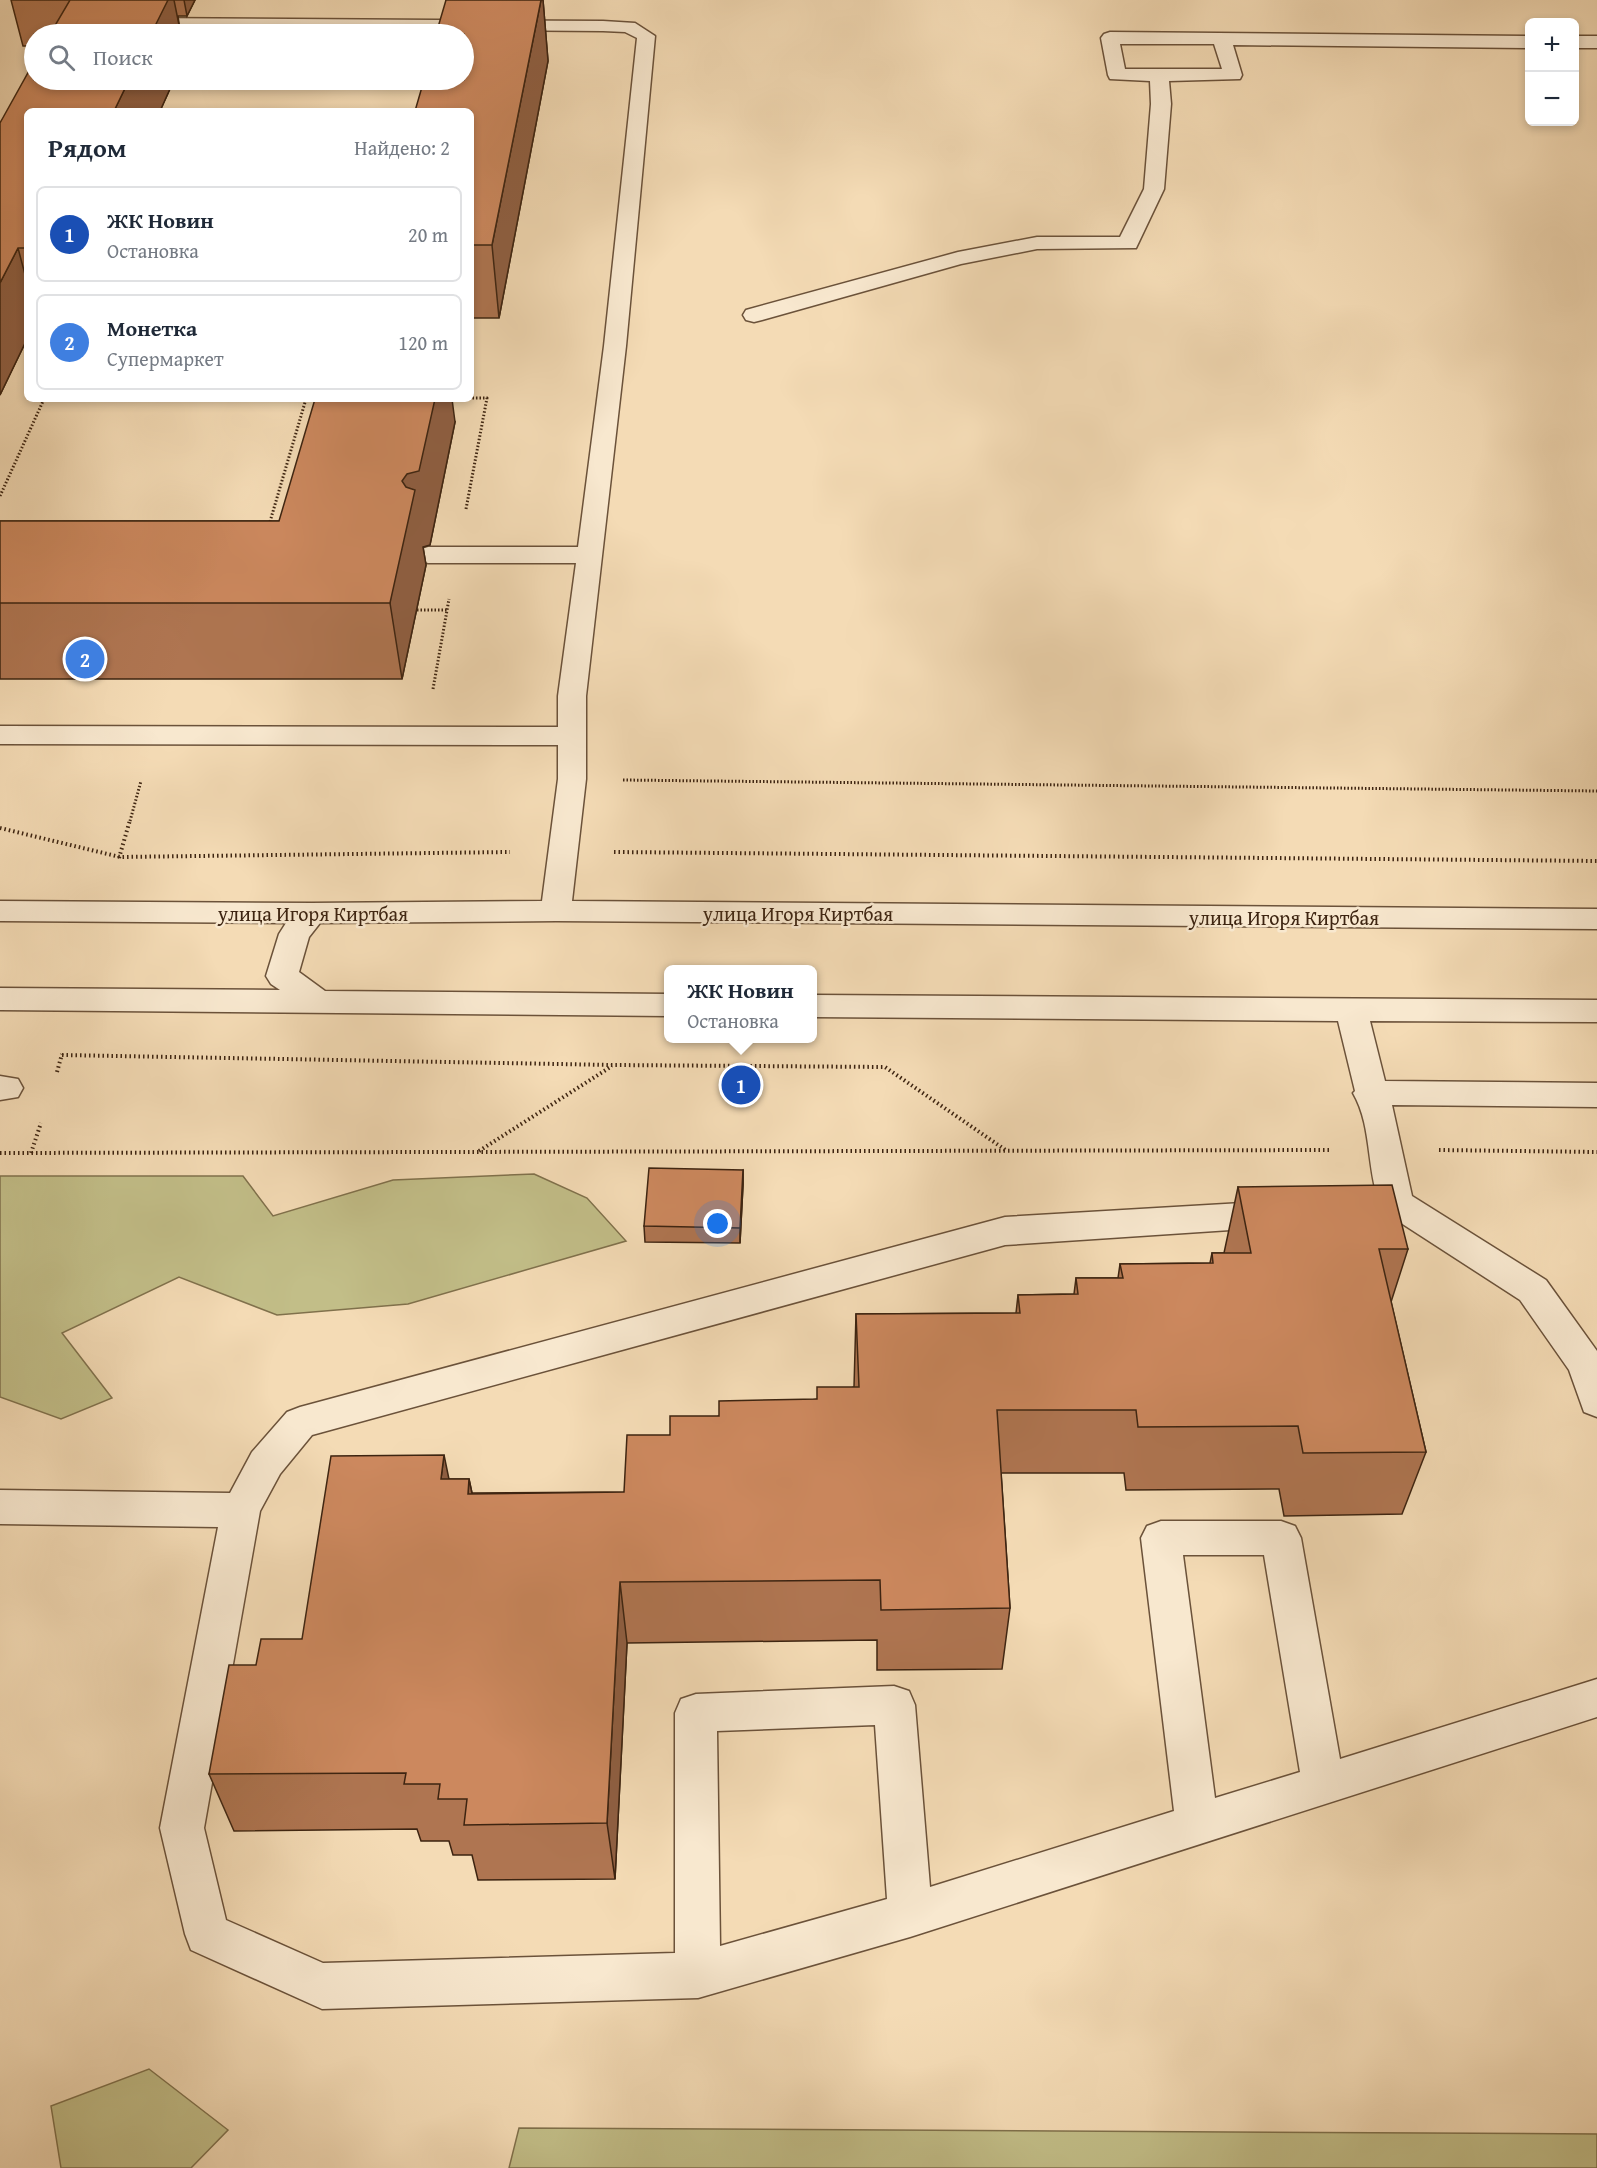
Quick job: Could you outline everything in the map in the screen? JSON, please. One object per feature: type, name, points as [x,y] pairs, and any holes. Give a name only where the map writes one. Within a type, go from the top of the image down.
[{"type":"street","points":[[129,23],[287,24]]},
{"type":"street","points":[[474,25],[629,27],[646,36],[615,346],[572,696],[572,779],[565,852],[556,911]]},
{"type":"street","points":[[1222,39],[1233,75],[1117,75],[1110,38],[1222,39],[1525,42]]},
{"type":"street","points":[[1579,42],[1597,42]]},
{"type":"street","points":[[754,315],[969,256],[1037,243],[1128,243],[1155,189],[1161,104],[1159,75]]},
{"type":"street","points":[[428,555],[588,555]]},
{"type":"street","points":[[0,735],[572,736]]},
{"type":"street","name":"улица Игоря Киртбая","points":[[0,911],[312,913],[556,911],[1597,919]]},
{"type":"street","points":[[312,913],[294,934],[282,976],[320,1003]]},
{"type":"street","points":[[0,999],[664,1005]]},
{"type":"street","points":[[817,1005],[1597,1011]]},
{"type":"street","points":[[1351,1008],[1370,1093],[1386,1150],[1380,1205],[1533,1290],[1586,1365],[1597,1401]]},
{"type":"street","points":[[1370,1093],[1597,1095]]},
{"type":"street","points":[[1310,1212],[1005,1231],[300,1423],[266,1463],[241,1510],[182,1828],[207,1934],[322,1986],[698,1975],[910,1915],[1597,1698]]},
{"type":"street","points":[[0,1507],[241,1510]]},
{"type":"street","points":[[1197,1823],[1161,1538],[1281,1538],[1323,1784]]},
{"type":"street","points":[[698,1975],[696,1713],[894,1705],[910,1915]]},
{"type":"path","points":[[0,496],[43,402]]},
{"type":"path","points":[[268,529],[305,402]]},
{"type":"path","points":[[277,496],[288,496]]},
{"type":"path","points":[[417,610],[447,610]]},
{"type":"path","points":[[572,779],[1597,791]]},
{"type":"path","points":[[129,782],[141,782]]},
{"type":"path","points":[[0,828],[120,857],[565,852],[1597,861]]},
{"type":"path","points":[[62,1056],[885,1067],[1007,1151]]},
{"type":"path","points":[[479,1152],[612,1065]]},
{"type":"path","points":[[0,1153],[1386,1150],[1597,1152]]},
{"type":"shaded area","points":[[534,1174],[587,1198],[626,1241],[408,1304],[277,1315],[179,1277],[62,1333],[112,1398],[61,1419],[0,1397],[0,1176],[243,1176],[273,1216],[393,1180]]},
{"type":"shaded area","points":[[149,2069],[228,2130],[191,2168],[61,2168],[51,2106]]},
{"type":"shaded area","points":[[519,2128],[1597,2134],[1597,2168],[509,2168]]},
{"type":"building","points":[[70,0],[168,0],[156,24],[56,24]]},
{"type":"building","points":[[446,0],[541,0],[492,245],[474,245],[474,108],[416,108],[421,90],[474,90],[474,24],[439,24]]},
{"type":"building","points":[[24,80],[24,90],[124,90],[115,108],[24,108],[24,248],[18,248],[0,283],[0,123]]},
{"type":"building","points":[[314,402],[434,402],[419,471],[407,474],[402,481],[406,487],[415,490],[390,603],[0,603],[0,521],[279,521]]},
{"type":"building","points":[[649,1168],[743,1170],[740,1228],[644,1226]]},
{"type":"building","points":[[1392,1185],[1408,1249],[1379,1249],[1426,1452],[1303,1453],[1298,1426],[1138,1427],[1136,1410],[997,1410],[1010,1608],[881,1610],[880,1580],[620,1582],[607,1823],[464,1825],[467,1799],[438,1799],[440,1784],[404,1784],[406,1773],[209,1774],[229,1665],[256,1665],[261,1639],[302,1639],[331,1456],[444,1455],[441,1479],[469,1479],[468,1494],[624,1492],[627,1435],[670,1435],[670,1416],[719,1416],[719,1401],[817,1399],[817,1387],[859,1387],[856,1314],[1020,1313],[1018,1295],[1078,1294],[1076,1278],[1123,1278],[1120,1264],[1213,1263],[1212,1253],[1251,1253],[1238,1187]]},
{"type":"place","name":"Монетка","points":[[85,659]]},
{"type":"place","name":"ЖК Новин","points":[[741,1085]]}]
